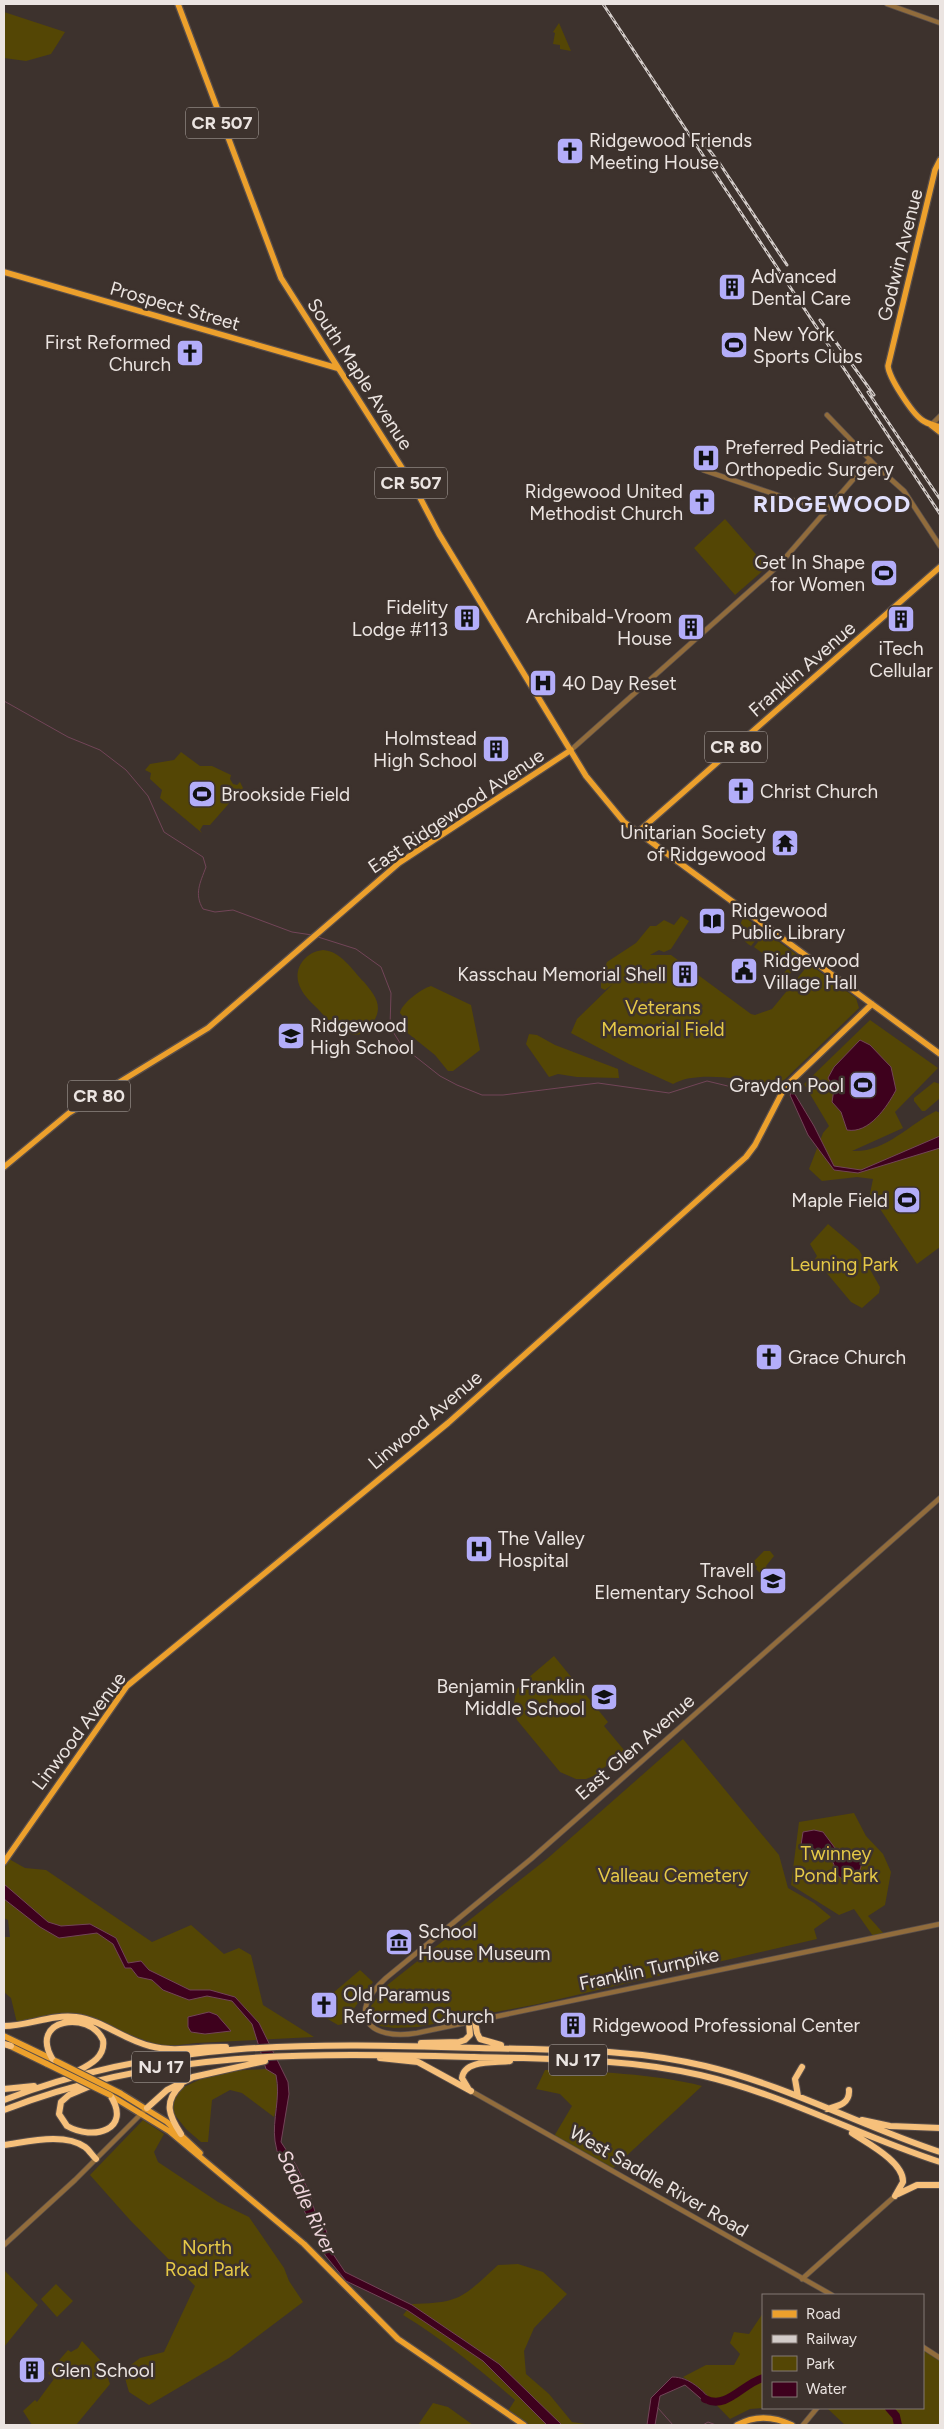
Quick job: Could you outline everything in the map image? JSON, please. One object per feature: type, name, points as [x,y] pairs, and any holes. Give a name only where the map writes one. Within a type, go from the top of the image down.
[{"type":"highway","points":[[4,2026],[73,2017],[92,2022],[136,2042],[156,2048],[178,2049],[213,2046],[247,2048]]},
{"type":"highway","points":[[55,2061],[47,2049],[47,2040],[50,2032],[57,2025],[67,2022],[85,2025],[96,2030],[102,2037],[104,2047],[100,2056],[62,2079]]},
{"type":"highway","points":[[403,2046],[432,2042],[463,2041],[470,2035],[472,2022]]},
{"type":"highway","points":[[472,2022],[481,2040],[517,2049]]},
{"type":"highway","points":[[4,2044],[11,2046]]},
{"type":"highway","name":"NJ 17","points":[[4,2100],[62,2079],[134,2062],[247,2048],[403,2046],[607,2052],[672,2059],[736,2074],[798,2096],[842,2115],[940,2152]]},
{"type":"highway","points":[[364,2055],[418,2062],[471,2091]]},
{"type":"highway","name":"NJ 17","points":[[4,2110],[66,2088],[121,2074],[170,2065],[286,2056],[364,2055],[618,2062],[692,2073],[763,2093],[940,2162]]},
{"type":"highway","points":[[471,2091],[462,2078],[467,2068],[483,2063],[528,2059]]},
{"type":"highway","points":[[144,2110],[167,2090],[188,2079],[252,2060]]},
{"type":"highway","points":[[798,2096],[795,2079],[802,2067]]},
{"type":"highway","points":[[110,2095],[118,2113],[113,2125],[105,2131],[77,2130],[67,2126],[60,2119],[59,2106],[64,2098],[121,2074]]},
{"type":"highway","points":[[182,2134],[171,2116],[168,2106],[175,2090],[188,2079]]},
{"type":"highway","points":[[4,2089],[48,2084]]},
{"type":"highway","points":[[827,2109],[844,2103],[849,2096],[849,2090]]},
{"type":"highway","points":[[842,2115],[890,2126],[940,2128]]},
{"type":"highway","points":[[839,2124],[877,2149],[900,2169],[903,2179],[895,2196]]},
{"type":"highway","points":[[4,2145],[44,2140],[67,2141],[84,2146],[96,2159]]},
{"type":"highway","points":[[895,2196],[917,2185],[940,2185]]},
{"type":"main road","name":"South Maple Avenue","points":[[178,4],[281,278],[416,490],[439,534],[570,750]]},
{"type":"main road","name":"Godwin Avenue","points":[[931,425],[917,416],[888,371],[940,160]]},
{"type":"main road","name":"Prospect Street","points":[[4,272],[338,368]]},
{"type":"main road","points":[[931,425],[940,427]]},
{"type":"main road","points":[[931,425],[940,432]]},
{"type":"main road","name":"Franklin Avenue","points":[[638,832],[940,567]]},
{"type":"main road","name":"CR 507","points":[[570,750],[588,780],[616,815],[940,1054]]},
{"type":"main road","name":"East Ridgewood Avenue","points":[[4,1167],[69,1113],[196,1036],[400,863],[570,750]]},
{"type":"main road","name":"Linwood Avenue","points":[[4,1862],[127,1686],[448,1423],[734,1168],[755,1145],[785,1087],[872,1004]]},
{"type":"main road","points":[[4,2036],[120,2092],[304,2244],[398,2339],[524,2425]]},
{"type":"main road","points":[[11,2046],[144,2110],[182,2134],[211,2166]]},
{"type":"main road","points":[[737,2425],[748,2420],[761,2418],[776,2419],[792,2425]]},
{"type":"street","points":[[887,4],[940,23]]},
{"type":"street","points":[[826,415],[904,492],[940,546]]},
{"type":"street","points":[[931,425],[940,416]]},
{"type":"street","name":"East Ridgewood Avenue","points":[[570,750],[779,565],[870,460]]},
{"type":"street","points":[[703,470],[816,508],[825,513]]},
{"type":"street","name":"East Glen Avenue","points":[[367,2023],[364,2013],[365,2004],[374,1990],[386,1978],[539,1853],[940,1498]]},
{"type":"street","name":"Franklin Turnpike","points":[[367,2023],[378,2032],[399,2035],[472,2022],[940,1924]]},
{"type":"street","name":"West Saddle River Road","points":[[471,2091],[830,2294]]},
{"type":"street","points":[[4,2245],[96,2159],[144,2110]]},
{"type":"street","points":[[802,2279],[895,2196]]},
{"type":"street","points":[[924,2348],[940,2358]]},
{"type":"street","points":[[804,2424],[816,2409]]},
{"type":"green space","points":[[4,12],[65,32],[51,54],[26,61],[4,58]]},
{"type":"green space","points":[[559,23],[571,51],[560,49],[560,45],[553,44],[555,33],[553,32]]},
{"type":"green space","points":[[725,519],[767,567],[735,595],[694,548]]},
{"type":"green space","name":"Brookside Field","points":[[181,752],[200,766],[212,766],[231,775],[230,779],[233,784],[237,785],[240,782],[243,788],[239,797],[232,800],[210,825],[203,825],[200,830],[202,833],[160,798],[162,790],[150,779],[151,773],[145,770],[150,764],[174,760]]},
{"type":"green space","name":"Veterans Memorial Field","points":[[681,916],[689,921],[671,949],[664,952],[659,950],[650,955],[671,955],[751,1014],[755,1015],[772,1009],[809,964],[856,998],[859,1008],[779,1085],[725,1077],[696,1077],[673,1084],[629,1064],[571,1033],[577,1019],[613,984],[605,990],[601,988],[601,979],[607,962],[636,943],[650,926],[656,926],[664,920],[674,925]]},
{"type":"green space","points":[[744,917],[800,957],[780,988],[775,985],[788,968],[770,952],[765,955],[754,947],[758,942],[756,940],[751,946],[744,940],[740,933],[740,925]]},
{"type":"green space","points":[[323,950],[341,957],[376,999],[378,1008],[375,1019],[369,1029],[362,1034],[354,1035],[338,1028],[304,995],[301,989],[298,976],[301,964],[310,954]]},
{"type":"green space","points":[[431,986],[471,1005],[480,1050],[453,1071],[448,1071],[435,1055],[400,1027],[406,1020],[400,1013],[404,1005],[417,993]]},
{"type":"green space","points":[[870,1020],[938,1068],[895,1112],[903,1128],[852,1151],[875,1148],[936,1111],[940,1113],[940,1247],[917,1264],[870,1194],[873,1179],[857,1177],[822,1181],[809,1169],[823,1133],[829,1126],[804,1084]]},
{"type":"green space","points":[[529,1034],[537,1035],[555,1045],[618,1069],[619,1078],[577,1077],[558,1074],[549,1077],[526,1044]]},
{"type":"green space","points":[[934,1082],[940,1084],[940,1098],[925,1111],[922,1111],[914,1101],[914,1098]]},
{"type":"green space","name":"Leuning Park","points":[[828,1224],[859,1250],[880,1287],[879,1293],[862,1308],[851,1302],[815,1259],[817,1256],[810,1244]]},
{"type":"green space","points":[[764,1551],[770,1551],[774,1556],[766,1566],[769,1572],[764,1577],[756,1569],[757,1567],[753,1562]]},
{"type":"green space","points":[[554,1656],[608,1722],[604,1726],[624,1750],[596,1775],[586,1779],[576,1779],[560,1772],[517,1720],[513,1709],[516,1691],[521,1684]]},
{"type":"green space","name":"Valleau Cemetery","points":[[683,1739],[779,1855],[788,1888],[814,1903],[831,1917],[814,1929],[817,1939],[538,2004],[418,2027],[394,2028],[380,2026],[372,2019],[371,2006],[386,1986],[548,1858]]},
{"type":"green space","name":"Twinney Pond Park","points":[[854,1813],[866,1836],[883,1854],[891,1872],[885,1905],[868,1916],[885,1935],[873,1936],[854,1909],[839,1915],[791,1885],[799,1822]]},
{"type":"green space","points":[[9,1859],[25,1868],[46,1870],[152,1942],[191,1925],[224,1954],[239,1948],[251,1955],[263,2005],[314,2037],[196,2043],[162,2047],[76,2014],[17,2023],[11,1998],[4,1992],[4,1937],[10,1937],[8,1920],[4,1918],[4,1869]]},
{"type":"green space","points":[[360,1970],[373,1982],[343,2024],[338,2025],[326,2018],[334,2005],[333,1993]]},
{"type":"green space","points":[[266,2069],[276,2075],[278,2100],[274,2117],[242,2093],[230,2090],[212,2100],[208,2142],[201,2142],[186,2129],[171,2110],[175,2091],[212,2074],[210,2072]]},
{"type":"green space","points":[[545,2070],[645,2076],[702,2086],[609,2172],[553,2138],[572,2106],[560,2094],[536,2089]]},
{"type":"green space","name":"North Road Park","points":[[143,2120],[164,2134],[154,2152],[158,2162],[218,2202],[249,2217],[284,2268],[289,2281],[303,2302],[229,2358],[149,2405],[129,2392],[123,2371],[140,2358],[164,2352],[195,2286],[130,2220],[90,2175]]},
{"type":"green space","points":[[518,2264],[543,2272],[567,2294],[534,2328],[524,2351],[526,2374],[549,2394],[572,2422],[592,2425],[530,2425],[508,2411],[515,2400],[461,2355],[403,2315],[412,2304],[441,2302],[460,2296],[498,2265]]},
{"type":"green space","points":[[4,2270],[38,2305],[4,2347]]},
{"type":"green space","points":[[56,2284],[73,2301],[57,2317],[41,2299]]},
{"type":"green space","points":[[762,2314],[762,2408],[750,2409],[730,2419],[701,2389],[683,2377],[706,2365],[734,2365],[740,2354],[730,2343],[734,2332],[749,2334]]},
{"type":"green space","points":[[82,2341],[102,2362],[110,2384],[76,2425],[32,2425],[23,2411],[35,2400],[37,2402],[54,2379],[48,2373],[68,2350],[71,2352],[78,2348]]},
{"type":"green space","points":[[924,2351],[940,2359],[940,2425],[845,2425],[828,2409],[924,2409]]},
{"type":"green space","points":[[433,2403],[448,2407],[473,2425],[418,2425]]},
{"type":"water","name":"Graydon Pool","points":[[860,1040],[870,1045],[891,1067],[896,1090],[888,1104],[870,1124],[863,1128],[847,1130],[841,1112],[832,1102],[834,1089],[828,1078],[834,1067]]},
{"type":"water","points":[[793,1091],[814,1126],[834,1166],[861,1170],[940,1136],[940,1148],[858,1173],[834,1170],[808,1135],[790,1095]]},
{"type":"water","points":[[814,1830],[823,1832],[835,1848],[851,1850],[859,1855],[862,1863],[854,1879],[842,1879],[836,1874],[834,1864],[826,1854],[801,1845],[803,1832]]},
{"type":"water","points":[[4,1884],[48,1922],[61,1926],[90,1924],[116,1938],[128,1963],[141,1961],[149,1970],[190,1990],[210,1990],[235,1997],[259,2023],[288,2082],[289,2094],[281,2142],[296,2165],[309,2192],[316,2215],[326,2230],[333,2254],[345,2272],[412,2305],[499,2364],[562,2425],[547,2425],[483,2361],[407,2310],[346,2281],[325,2255],[319,2230],[312,2226],[307,2217],[284,2170],[277,2150],[274,2133],[278,2092],[276,2075],[266,2069],[252,2024],[232,2001],[207,1996],[189,2000],[163,1990],[152,1980],[138,1977],[131,1968],[125,1968],[113,1944],[97,1933],[59,1938],[40,1927],[4,1899]]},
{"type":"water","points":[[209,2012],[217,2015],[231,2031],[205,2034],[191,2032],[188,2027],[188,2017]]},
{"type":"water","points":[[672,2377],[690,2382],[714,2403],[706,2403],[685,2385],[660,2396],[655,2425],[647,2425],[651,2398]]},
{"type":"waterway","points":[[4,701],[68,737],[100,750],[126,770],[148,796],[164,832],[203,857],[206,867],[198,893],[203,909],[215,912],[233,910],[292,932],[312,935]]},
{"type":"waterway","points":[[318,937],[356,949],[381,967],[391,993],[390,1027],[402,1046],[440,1076],[482,1095],[503,1095],[598,1083],[669,1093],[707,1081],[736,1088],[781,1089]]},
{"type":"waterway","points":[[785,1090],[792,1094]]},
{"type":"waterway","name":"Saddle River","points":[[705,2399],[713,2402],[727,2399],[762,2378]]},
{"type":"waterway","points":[[658,2408],[673,2425]]},
{"type":"waterway","name":"Saddle River","points":[[890,2409],[896,2416],[898,2425]]},
{"type":"waterway","points":[[703,2425],[708,2422],[716,2425]]},
{"type":"railway","points":[[603,4],[940,514]]},
{"type":"railway","points":[[696,133],[720,164],[787,265]]},
{"type":"railway","points":[[820,320],[874,395]]},
{"type":"railway","points":[[868,392],[940,499]]},
{"type":"place","name":"Ridgewood Friends Meeting House","points":[[570,151]]},
{"type":"place","name":"Advanced Dental Care","points":[[732,287]]},
{"type":"place","name":"New York Sports Clubs","points":[[734,345]]},
{"type":"place","name":"First Reformed Church","points":[[190,353]]},
{"type":"place","name":"Preferred Pediatric Orthopedic Surgery","points":[[706,458]]},
{"type":"place","name":"Ridgewood United Methodist Church","points":[[702,502]]},
{"type":"place","name":"Get In Shape for Women","points":[[884,573]]},
{"type":"place","name":"Fidelity Lodge #113","points":[[467,618]]},
{"type":"place","name":"iTech Cellular","points":[[901,619]]},
{"type":"place","name":"Archibald-Vroom House","points":[[691,627]]},
{"type":"place","name":"40 Day Reset","points":[[543,683]]},
{"type":"place","name":"Holmstead High School","points":[[496,749]]},
{"type":"place","name":"Christ Church","points":[[741,791]]},
{"type":"place","name":"Brookside Field","points":[[202,794]]},
{"type":"place","name":"Unitarian Society of Ridgewood","points":[[785,843]]},
{"type":"place","name":"Ridgewood Public Library","points":[[712,921]]},
{"type":"place","name":"Ridgewood Village Hall","points":[[744,971]]},
{"type":"place","name":"Kasschau Memorial Shell","points":[[685,974]]},
{"type":"place","name":"Ridgewood High School","points":[[291,1036]]},
{"type":"place","name":"Graydon Pool","points":[[863,1085]]},
{"type":"place","name":"Maple Field","points":[[907,1200]]},
{"type":"place","name":"Grace Church","points":[[769,1357]]},
{"type":"place","name":"The Valley Hospital","points":[[479,1549]]},
{"type":"place","name":"Travell Elementary School","points":[[773,1581]]},
{"type":"place","name":"Benjamin Franklin Middle School","points":[[604,1697]]},
{"type":"place","name":"School House Museum","points":[[399,1942]]},
{"type":"place","name":"Old Paramus Reformed Church","points":[[324,2005]]},
{"type":"place","name":"Ridgewood Professional Center","points":[[573,2025]]},
{"type":"place","name":"Glen School","points":[[32,2370]]},
{"type":"district","name":"RIDGEWOOD","points":[[832,503]]}]
